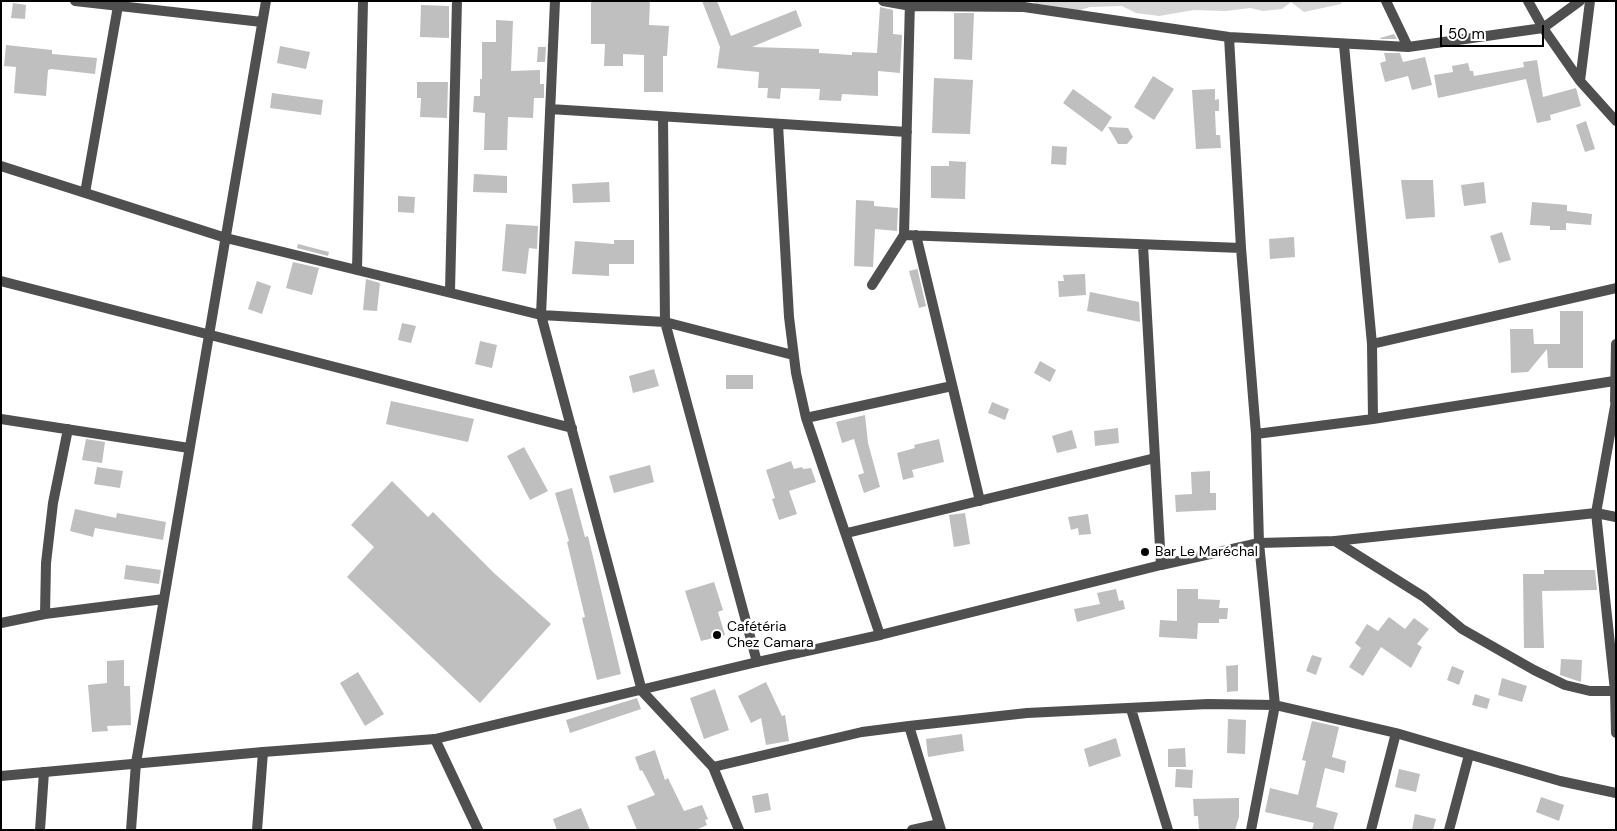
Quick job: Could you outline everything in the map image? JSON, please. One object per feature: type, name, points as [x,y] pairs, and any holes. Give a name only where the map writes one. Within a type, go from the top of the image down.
[{"type":"street","points":[[75,1],[262,22]]},
{"type":"street","points":[[131,830],[136,763],[266,1]]},
{"type":"street","points":[[357,270],[363,1]]},
{"type":"street","points":[[450,292],[457,1]]},
{"type":"street","points":[[555,1],[541,315],[642,691],[713,767],[739,830]]},
{"type":"street","points":[[883,1],[910,4],[1024,4],[1229,37],[1344,45],[1408,47],[1543,28],[1580,1]]},
{"type":"street","points":[[1386,1],[1408,47]]},
{"type":"street","points":[[1528,1],[1543,28],[1580,80],[1616,121]]},
{"type":"street","points":[[1580,80],[1590,1]]},
{"type":"street","points":[[872,285],[904,235],[910,4]]},
{"type":"street","points":[[85,193],[118,6]]},
{"type":"street","points":[[1229,37],[1241,248],[1256,434],[1259,543],[1275,705],[1251,830]]},
{"type":"street","points":[[1344,45],[1372,344],[1373,419]]},
{"type":"street","points":[[550,110],[907,132]]},
{"type":"street","points":[[663,117],[665,322],[757,662]]},
{"type":"street","points":[[778,124],[789,317],[793,355],[806,418],[880,635]]},
{"type":"street","points":[[1,166],[226,238],[541,315],[665,322],[793,355]]},
{"type":"street","points":[[904,235],[1241,248]]},
{"type":"street","points":[[916,236],[980,501]]},
{"type":"street","points":[[1143,245],[1161,565]]},
{"type":"street","points":[[1,281],[572,428]]},
{"type":"street","points":[[1372,344],[1616,288]]},
{"type":"street","points":[[1616,344],[1615,401],[1596,513],[1615,691],[1616,733]]},
{"type":"street","points":[[1256,434],[1373,419],[1614,381]]},
{"type":"street","points":[[806,418],[952,386]]},
{"type":"street","points":[[1,419],[189,448]]},
{"type":"street","points":[[45,614],[46,563],[53,503],[68,429]]},
{"type":"street","points":[[846,533],[1155,458]]},
{"type":"street","points":[[1,776],[263,752],[435,739],[757,662],[880,635],[1161,565],[1259,543],[1335,541],[1596,513],[1616,517]]},
{"type":"street","points":[[1335,541],[1424,597],[1462,629],[1534,670],[1565,685],[1590,691],[1615,691]]},
{"type":"street","points":[[1,623],[45,614],[164,599]]},
{"type":"street","points":[[713,767],[862,732],[909,726],[1027,713],[1208,704],[1275,705],[1396,733],[1560,781],[1616,794]]},
{"type":"street","points":[[1131,709],[1168,830]]},
{"type":"street","points":[[909,726],[940,827],[912,830]]},
{"type":"street","points":[[1371,830],[1396,733]]},
{"type":"street","points":[[435,739],[478,830]]},
{"type":"street","points":[[257,830],[263,752]]},
{"type":"street","points":[[1449,830],[1469,755]]},
{"type":"street","points":[[40,830],[44,772]]},
{"type":"shaded area","points":[[1033,1],[1342,1],[1341,4],[1304,12],[1291,2],[1282,9],[1263,11],[1250,8],[1226,11],[1194,10],[1159,16],[1136,13],[1122,6],[1090,7],[1074,12],[1040,9]]},
{"type":"building","points":[[591,1],[650,1],[649,25],[669,26],[667,56],[663,56],[663,92],[644,92],[644,55],[623,54],[623,66],[604,66],[605,44],[591,44]]},
{"type":"building","points":[[702,1],[717,1],[731,36],[796,10],[802,26],[752,47],[819,49],[819,53],[852,55],[852,52],[877,53],[880,7],[893,10],[893,34],[902,35],[900,73],[878,71],[878,96],[842,94],[841,101],[819,100],[820,89],[781,88],[780,99],[767,98],[768,88],[758,88],[759,72],[717,68],[720,47]]},
{"type":"building","points":[[13,3],[26,5],[25,19],[11,18]]},
{"type":"building","points":[[421,5],[449,6],[449,38],[420,37]]},
{"type":"building","points":[[954,13],[974,13],[972,60],[954,59]]},
{"type":"building","points":[[496,20],[513,21],[511,71],[540,70],[540,84],[544,84],[544,98],[534,98],[533,118],[508,117],[507,150],[484,150],[485,113],[473,112],[474,96],[480,96],[482,42],[496,42]]},
{"type":"building","points":[[1394,34],[1397,39],[1380,38]]},
{"type":"building","points":[[6,45],[52,50],[52,54],[97,58],[95,74],[51,69],[48,70],[46,96],[14,93],[16,67],[4,66]]},
{"type":"building","points":[[280,46],[310,52],[306,69],[277,63]]},
{"type":"building","points":[[538,47],[546,47],[545,62],[537,62]]},
{"type":"building","points":[[1384,53],[1400,53],[1403,62],[1425,57],[1432,85],[1412,90],[1408,76],[1385,82],[1380,63],[1386,61]]},
{"type":"building","points":[[1537,60],[1543,97],[1576,88],[1581,106],[1550,115],[1551,120],[1537,123],[1526,79],[1438,98],[1434,75],[1453,72],[1452,66],[1468,63],[1470,71],[1473,71],[1474,76],[1524,67],[1523,62]]},
{"type":"building","points":[[1153,76],[1174,89],[1154,120],[1134,107]]},
{"type":"building","points":[[934,78],[973,80],[970,134],[932,133]]},
{"type":"building","points":[[417,82],[448,82],[447,118],[420,117],[421,98],[417,98]]},
{"type":"building","points":[[1073,89],[1112,117],[1102,132],[1063,103]]},
{"type":"building","points":[[1215,89],[1215,100],[1219,99],[1219,111],[1215,111],[1216,135],[1220,135],[1221,148],[1196,149],[1192,90]]},
{"type":"building","points":[[272,93],[323,100],[321,115],[270,108]]},
{"type":"building","points":[[1586,121],[1595,149],[1585,152],[1576,125]]},
{"type":"building","points":[[1108,127],[1128,128],[1133,137],[1127,144],[1118,144]]},
{"type":"building","points":[[1052,146],[1067,147],[1066,165],[1051,164]]},
{"type":"building","points":[[949,161],[966,162],[965,199],[931,198],[931,166],[949,166]]},
{"type":"building","points":[[474,174],[507,176],[507,193],[473,192]]},
{"type":"building","points":[[1401,180],[1433,180],[1435,217],[1406,219]]},
{"type":"building","points":[[609,182],[610,202],[573,203],[572,184]]},
{"type":"building","points":[[1484,182],[1486,203],[1464,206],[1461,185]]},
{"type":"building","points":[[398,196],[415,197],[414,213],[398,212]]},
{"type":"building","points":[[856,200],[874,201],[874,206],[898,208],[897,231],[875,229],[873,267],[854,266]]},
{"type":"building","points":[[1532,202],[1567,205],[1567,211],[1592,214],[1591,225],[1566,223],[1566,230],[1550,230],[1550,226],[1530,225]]},
{"type":"building","points":[[506,224],[538,226],[537,249],[529,248],[526,274],[502,271]]},
{"type":"building","points":[[1502,232],[1511,260],[1499,263],[1490,236]]},
{"type":"building","points":[[1294,237],[1295,257],[1270,259],[1269,239]]},
{"type":"building","points":[[614,240],[634,240],[634,264],[609,264],[609,276],[572,274],[575,241],[614,244]]},
{"type":"building","points":[[298,244],[329,252],[328,256],[297,248]]},
{"type":"building","points":[[293,262],[319,268],[312,295],[286,288]]},
{"type":"building","points":[[917,267],[926,306],[919,308],[909,271],[917,269]]},
{"type":"building","points":[[1085,274],[1086,295],[1059,297],[1058,281],[1064,281],[1063,275]]},
{"type":"building","points":[[366,279],[380,283],[377,311],[363,310]]},
{"type":"building","points":[[257,281],[271,286],[262,314],[248,309]]},
{"type":"building","points":[[1090,292],[1139,302],[1140,322],[1087,311]]},
{"type":"building","points":[[1560,311],[1583,311],[1583,368],[1548,368],[1547,349],[1528,372],[1511,373],[1510,329],[1533,329],[1534,344],[1560,344]]},
{"type":"building","points":[[402,323],[416,326],[411,343],[398,340]]},
{"type":"building","points":[[480,341],[497,345],[492,368],[475,364]]},
{"type":"building","points":[[1040,361],[1056,370],[1050,382],[1034,373]]},
{"type":"building","points":[[654,369],[659,386],[633,393],[629,376]]},
{"type":"building","points":[[726,375],[753,375],[753,389],[726,389]]},
{"type":"building","points":[[391,401],[474,419],[468,442],[386,424]]},
{"type":"building","points":[[992,402],[1009,409],[1005,420],[988,413]]},
{"type":"building","points":[[865,415],[868,443],[880,487],[864,493],[858,475],[864,473],[854,439],[842,443],[836,422]]},
{"type":"building","points":[[1118,428],[1119,443],[1095,446],[1094,431]]},
{"type":"building","points":[[1072,430],[1077,448],[1057,453],[1052,436]]},
{"type":"building","points":[[86,439],[105,442],[102,463],[82,460]]},
{"type":"building","points":[[939,439],[944,462],[912,470],[914,477],[903,480],[897,453],[915,448],[914,445]]},
{"type":"building","points":[[524,447],[548,491],[530,500],[507,456]]},
{"type":"building","points":[[791,461],[794,469],[802,467],[803,469],[811,468],[816,482],[789,491],[797,514],[779,520],[772,499],[775,498],[766,470]]},
{"type":"building","points":[[650,465],[654,482],[614,493],[609,476]]},
{"type":"building","points":[[97,467],[123,471],[120,488],[94,484]]},
{"type":"building","points":[[1210,471],[1210,493],[1216,493],[1216,510],[1176,512],[1175,495],[1192,494],[1191,472]]},
{"type":"building","points":[[392,481],[428,517],[433,512],[494,573],[551,624],[480,703],[347,577],[374,547],[351,525]]},
{"type":"building","points":[[572,488],[585,537],[588,536],[621,674],[597,680],[582,618],[585,617],[567,542],[569,541],[555,493]]},
{"type":"building","points":[[75,509],[116,518],[117,513],[166,522],[163,540],[95,528],[93,537],[70,531]]},
{"type":"building","points":[[965,513],[970,544],[954,547],[949,515]]},
{"type":"building","points":[[1088,514],[1091,534],[1079,535],[1078,528],[1071,530],[1068,517]]},
{"type":"building","points":[[126,565],[161,570],[159,584],[124,579]]},
{"type":"building","points":[[1544,570],[1595,570],[1597,590],[1542,591],[1544,648],[1524,648],[1523,574],[1544,574]]},
{"type":"building","points":[[714,582],[723,610],[718,612],[725,635],[701,641],[685,591]]},
{"type":"building","points":[[1116,589],[1119,601],[1123,600],[1125,609],[1077,622],[1074,609],[1100,604],[1097,593]]},
{"type":"building","points":[[1177,589],[1198,589],[1198,599],[1220,600],[1219,608],[1228,608],[1227,619],[1219,619],[1219,623],[1198,623],[1197,639],[1159,637],[1160,620],[1177,621]]},
{"type":"building","points":[[1389,617],[1405,629],[1414,618],[1429,629],[1417,644],[1422,647],[1411,668],[1381,647],[1363,676],[1349,667],[1361,648],[1355,643],[1367,624],[1378,631]]},
{"type":"building","points":[[1312,655],[1322,658],[1316,675],[1306,671]]},
{"type":"building","points":[[1561,659],[1582,660],[1581,682],[1560,675]]},
{"type":"building","points":[[124,660],[124,686],[130,686],[131,725],[107,726],[108,731],[92,732],[88,685],[107,683],[107,661]]},
{"type":"building","points":[[1238,665],[1238,691],[1227,692],[1226,666]]},
{"type":"building","points":[[1452,666],[1464,671],[1459,685],[1447,680]]},
{"type":"building","points":[[358,672],[384,714],[365,726],[340,683]]},
{"type":"building","points":[[1502,678],[1527,686],[1522,702],[1498,695]]},
{"type":"building","points":[[766,682],[782,716],[785,715],[789,741],[766,745],[761,718],[751,723],[738,696]]},
{"type":"building","points":[[715,689],[729,730],[704,739],[690,698]]},
{"type":"building","points":[[1475,694],[1490,699],[1487,709],[1472,705]]},
{"type":"building","points":[[637,698],[641,709],[570,733],[566,720]]},
{"type":"building","points":[[1228,719],[1246,720],[1245,754],[1227,753]]},
{"type":"building","points":[[1312,721],[1339,727],[1332,757],[1346,761],[1344,773],[1325,768],[1316,807],[1338,813],[1333,830],[1312,830],[1314,823],[1265,812],[1270,788],[1298,795],[1306,761],[1302,760]]},
{"type":"building","points":[[962,734],[964,751],[928,757],[926,739]]},
{"type":"building","points":[[1116,738],[1121,756],[1089,767],[1084,749]]},
{"type":"building","points":[[1185,748],[1186,767],[1168,767],[1168,749]]},
{"type":"building","points":[[655,750],[665,780],[668,778],[684,811],[702,805],[708,819],[705,820],[707,825],[696,830],[637,830],[627,806],[655,795],[642,770],[640,771],[635,757]]},
{"type":"building","points":[[1176,769],[1193,770],[1192,788],[1175,787]]},
{"type":"building","points":[[1399,769],[1420,774],[1416,792],[1395,787]]},
{"type":"building","points":[[768,793],[771,810],[755,813],[752,796]]},
{"type":"building","points":[[1541,797],[1564,805],[1559,821],[1536,812]]},
{"type":"building","points":[[1239,798],[1239,817],[1235,830],[1199,830],[1198,816],[1194,816],[1193,799]]},
{"type":"building","points":[[581,808],[590,830],[557,830],[553,819]]},
{"type":"building","points":[[1415,814],[1436,819],[1433,830],[1412,830]]},
{"type":"place","name":"Bar Le Maréchal","points":[[1145,552]]},
{"type":"place","name":"Cafétéria Chez Camara","points":[[717,635]]}]
